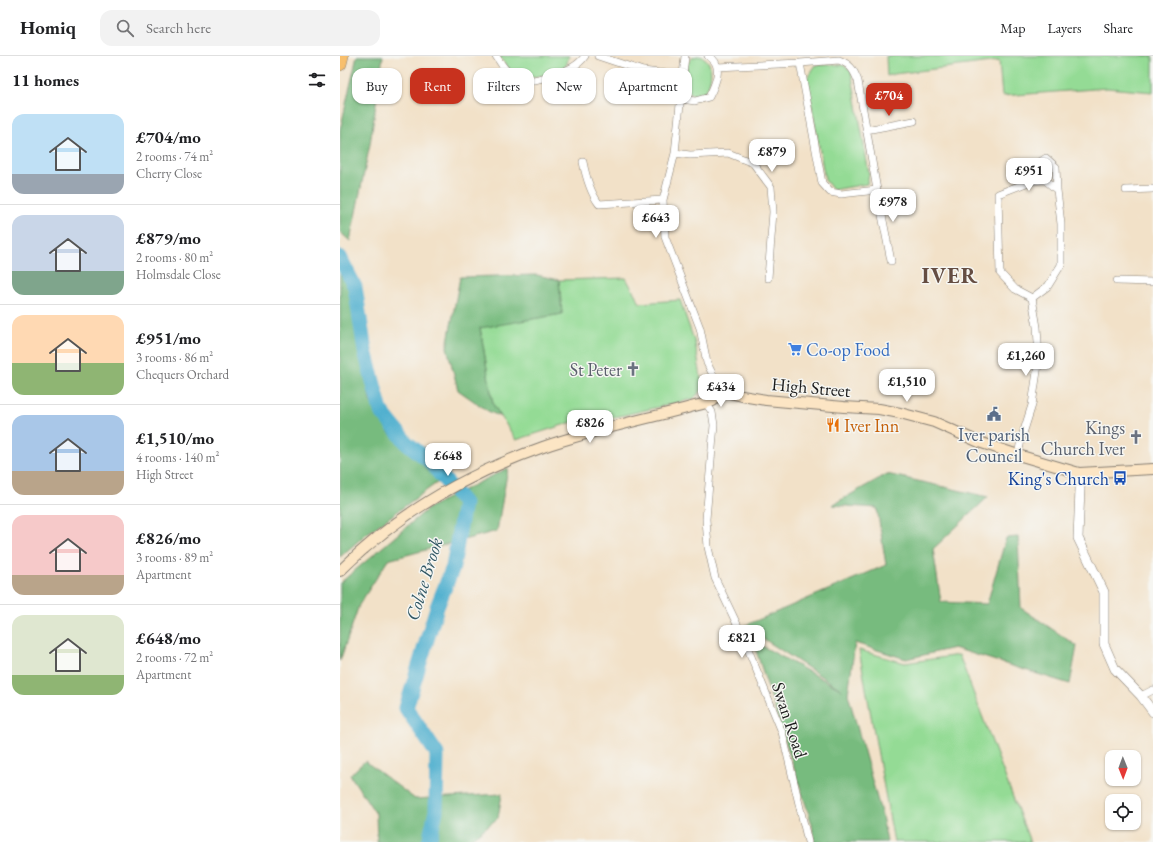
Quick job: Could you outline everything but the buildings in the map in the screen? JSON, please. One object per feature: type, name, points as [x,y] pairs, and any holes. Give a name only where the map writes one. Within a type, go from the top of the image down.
[{"type":"highway","points":[[340,64],[342,56]]},
{"type":"main road","points":[[340,571],[382,533],[435,496],[471,477],[544,447],[584,434],[713,401],[721,391]]},
{"type":"main road","name":"High Street","points":[[721,391],[766,400],[879,409],[900,413],[934,422],[980,442],[1018,455],[1079,473],[1153,470]]},
{"type":"street","points":[[496,56],[502,67],[512,76],[532,81],[540,80],[572,68],[581,61],[584,56]]},
{"type":"street","points":[[598,56],[634,68]]},
{"type":"street","points":[[684,68],[685,56]]},
{"type":"street","points":[[692,101],[709,97],[717,79],[717,64],[708,56]]},
{"type":"street","points":[[717,67],[839,60],[848,64],[854,70],[858,81],[891,260]]},
{"type":"street","points":[[800,63],[822,183],[830,192],[841,194],[877,190]]},
{"type":"street","points":[[680,104],[675,153],[663,200],[665,237],[700,328],[707,363],[721,391]]},
{"type":"street","points":[[866,130],[914,121]]},
{"type":"street","points":[[675,153],[690,155],[728,153],[753,163],[771,187],[773,212],[768,278]]},
{"type":"street","points":[[1030,182],[1035,165],[1046,158],[1056,167],[1061,224],[1060,264],[1048,286],[1032,298]]},
{"type":"street","points":[[583,162],[585,175],[594,197],[599,204],[663,200]]},
{"type":"street","points":[[1032,298],[1015,289],[1000,273],[998,194],[1030,182],[1045,180],[1057,190]]},
{"type":"street","points":[[1126,190],[1153,189]]},
{"type":"street","points":[[1116,281],[1153,282]]},
{"type":"street","points":[[1018,455],[1032,405],[1039,358],[1037,327],[1032,298]]},
{"type":"street","name":"Swan Road","points":[[706,403],[712,412],[714,425],[706,519],[708,547],[715,578],[743,637],[782,732],[808,842]]},
{"type":"street","points":[[1079,473],[1080,489],[1078,538],[1104,592],[1104,644],[1115,669],[1141,696],[1153,712]]},
{"type":"street","points":[[1141,696],[1153,690]]},
{"type":"green space","points":[[357,56],[383,56],[381,68],[354,68]]},
{"type":"green space","points":[[499,56],[569,56],[564,68],[542,68],[542,75],[537,77],[534,77],[534,68],[509,68]]},
{"type":"green space","points":[[697,56],[703,57],[710,66],[711,72],[709,85],[702,95],[692,95],[692,68],[687,68],[687,64],[692,58]]},
{"type":"green space","points":[[886,56],[1153,56],[1153,92],[1107,88],[1002,96],[999,61],[887,76]]},
{"type":"green space","points":[[816,65],[843,65],[851,71],[869,174],[867,184],[833,190],[825,180],[807,78]]},
{"type":"green space","points":[[352,78],[352,104],[376,104],[370,144],[350,241],[340,232],[340,130]]},
{"type":"green space","points":[[1045,163],[1051,165],[1053,171],[1051,177],[1045,179],[1039,177],[1037,171],[1039,165]]},
{"type":"green space","points":[[340,266],[347,274],[361,334],[370,401],[390,434],[425,463],[438,482],[365,535],[340,557]]},
{"type":"green space","points":[[537,275],[559,280],[562,314],[480,328],[493,404],[501,417],[488,411],[458,390],[447,347],[460,277]]},
{"type":"green space","points":[[626,278],[640,303],[680,300],[695,343],[703,389],[693,399],[594,422],[585,418],[516,440],[493,404],[480,327],[562,314],[559,280]]},
{"type":"green space","points":[[508,468],[497,531],[388,560],[359,605],[340,661],[340,583],[430,507]]},
{"type":"green space","points":[[887,474],[988,497],[933,549],[941,602],[987,604],[1006,538],[1018,537],[1021,608],[1077,646],[1070,684],[954,648],[906,659],[855,643],[848,694],[882,816],[887,842],[814,842],[812,824],[753,641],[842,690],[744,626],[886,565],[877,508],[832,505]]},
{"type":"green space","points":[[859,650],[905,663],[959,655],[1030,842],[894,842]]},
{"type":"green space","points":[[365,761],[415,799],[502,794],[498,818],[467,842],[377,842],[376,814],[350,775]]},
{"type":"waterway","name":"Colne Brook","points":[[340,257],[355,287],[365,351],[381,411],[406,442],[428,460],[464,503],[453,567],[437,607],[406,708],[437,754],[436,811],[429,842]]},
{"type":"place","name":"Co-op Food","points":[[795,349]]},
{"type":"place","name":"St Peter","points":[[633,369]]},
{"type":"place","name":"Iver parish Council","points":[[994,414]]},
{"type":"place","name":"Iver Inn","points":[[833,425]]},
{"type":"place","name":"Kings Church Iver","points":[[1136,437]]},
{"type":"place","name":"King's Church","points":[[1120,478]]},
{"type":"district","name":"IVER","points":[[950,275]]}]
